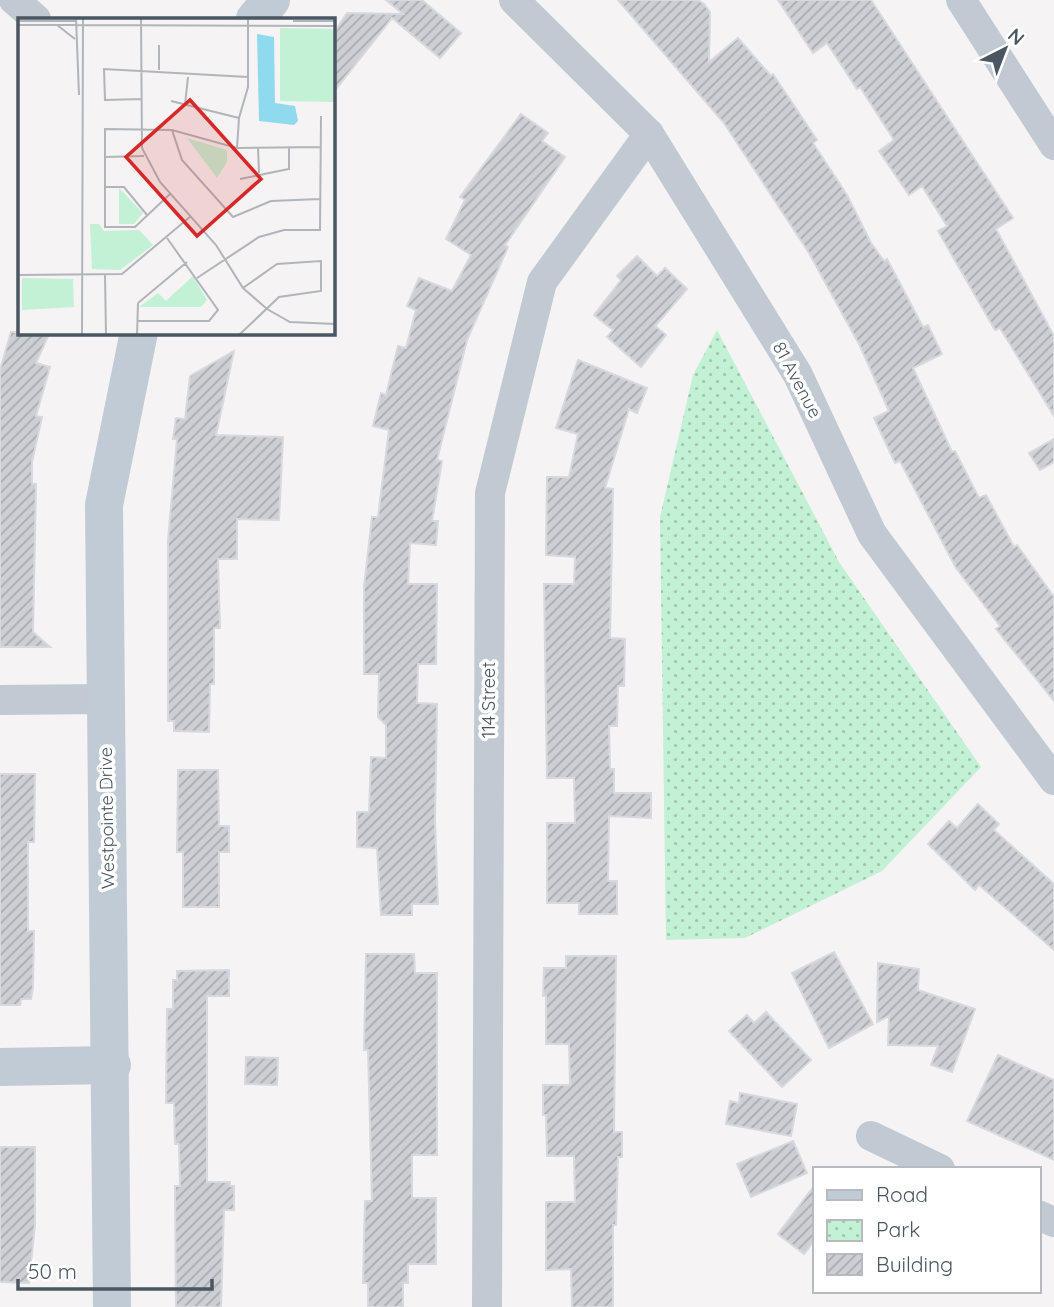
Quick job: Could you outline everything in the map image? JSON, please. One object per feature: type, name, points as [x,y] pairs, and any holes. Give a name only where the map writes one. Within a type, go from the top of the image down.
[{"type":"street","points":[[15,0],[35,18]]},
{"type":"street","points":[[256,18],[271,0]]},
{"type":"street","name":"81 Avenue","points":[[514,0],[649,134],[798,375],[872,534],[1054,780]]},
{"type":"street","points":[[966,2],[1054,145]]},
{"type":"street","name":"114 Street","points":[[487,1307],[490,493],[542,282],[649,134]]},
{"type":"street","name":"Westpointe Drive","points":[[112,1307],[112,1065],[104,699],[104,505],[139,334]]},
{"type":"street","points":[[0,699],[104,699]]},
{"type":"street","points":[[0,1067],[112,1065]]},
{"type":"street","points":[[871,1136],[936,1167]]},
{"type":"green space","points":[[717,330],[839,562],[981,767],[882,871],[745,938],[666,940],[660,517],[693,375]]},
{"type":"building","points":[[386,0],[422,0],[461,33],[440,58],[392,18],[334,91],[334,34],[347,13],[403,14]]},
{"type":"building","points":[[618,0],[698,0],[704,4],[710,12],[709,62],[738,38],[771,76],[773,74],[817,140],[813,143],[847,195],[871,243],[884,261],[887,259],[923,327],[928,325],[942,354],[913,368],[952,452],[955,451],[979,498],[986,495],[1014,547],[1017,545],[1054,597],[1054,701],[996,629],[1000,626],[956,568],[900,461],[895,463],[874,418],[889,411],[860,346],[809,253],[724,123]]},
{"type":"building","points":[[778,0],[871,0],[1013,218],[996,229],[1054,336],[1054,416],[1000,328],[995,330],[938,231],[947,226],[922,186],[909,195],[879,151],[894,140],[860,87],[857,89],[827,43],[813,53]]},
{"type":"building","points":[[521,114],[548,133],[542,141],[565,157],[505,245],[508,247],[467,340],[437,460],[442,461],[432,521],[438,521],[436,545],[410,543],[408,584],[437,584],[436,664],[418,664],[417,703],[437,704],[435,821],[438,904],[412,904],[412,915],[381,915],[377,848],[357,847],[357,812],[369,812],[371,757],[386,758],[386,725],[378,717],[379,674],[364,674],[364,587],[372,517],[378,517],[389,430],[373,426],[381,393],[386,395],[398,346],[406,348],[416,310],[407,306],[419,278],[452,291],[471,255],[446,239],[465,200],[460,197]]},
{"type":"building","points":[[637,256],[657,276],[665,268],[687,289],[655,326],[666,335],[641,367],[607,337],[613,330],[594,315],[621,280],[617,276]]},
{"type":"building","points":[[11,332],[49,334],[36,363],[50,367],[36,416],[42,417],[32,462],[32,484],[36,484],[33,632],[50,647],[0,647],[0,370]]},
{"type":"building","points":[[234,351],[216,435],[283,437],[279,520],[237,519],[237,559],[218,559],[220,628],[214,628],[214,684],[210,684],[209,732],[174,731],[174,721],[168,721],[168,540],[177,439],[173,439],[176,418],[185,419],[190,376]]},
{"type":"building","points":[[578,360],[647,388],[637,413],[629,409],[605,488],[613,489],[610,638],[625,639],[624,686],[618,686],[617,726],[609,726],[610,769],[614,769],[614,793],[651,793],[651,818],[609,816],[608,881],[617,881],[617,914],[579,914],[579,903],[547,903],[547,823],[575,823],[574,778],[547,778],[544,584],[574,584],[575,557],[546,555],[547,477],[569,477],[578,434],[556,428]]},
{"type":"building","points":[[1054,439],[1054,462],[1040,470],[1029,453]]},
{"type":"building","points":[[178,770],[218,770],[219,826],[229,826],[229,852],[219,852],[219,907],[183,907],[183,852],[177,852]]},
{"type":"building","points":[[0,774],[35,774],[34,842],[28,842],[28,931],[34,931],[33,987],[31,999],[21,999],[20,1005],[0,1005]]},
{"type":"building","points":[[978,804],[999,824],[994,830],[1054,884],[1054,950],[979,885],[975,890],[928,844],[949,821],[957,828]]},
{"type":"building","points":[[834,952],[873,1024],[829,1048],[792,973]]},
{"type":"building","points":[[366,954],[414,954],[415,973],[437,973],[437,1155],[412,1155],[412,1198],[436,1198],[436,1264],[408,1264],[408,1283],[403,1283],[403,1307],[368,1307],[368,1283],[363,1283],[365,1201],[372,1201],[368,1050],[364,1050]]},
{"type":"building","points":[[566,956],[616,956],[614,1132],[622,1132],[622,1157],[618,1157],[616,1225],[613,1225],[613,1307],[572,1307],[571,1269],[546,1270],[546,1202],[575,1202],[574,1156],[547,1156],[546,1115],[543,1115],[543,1085],[570,1085],[569,1044],[546,1044],[546,996],[543,996],[544,968],[566,968]]},
{"type":"building","points":[[878,963],[919,969],[918,990],[975,1009],[952,1072],[931,1065],[938,1046],[888,1045],[889,1016],[877,1022]]},
{"type":"building","points":[[229,970],[229,996],[207,996],[207,1182],[230,1182],[230,1186],[234,1186],[234,1210],[224,1210],[221,1307],[176,1307],[175,1186],[180,1186],[179,1144],[175,1144],[174,1103],[166,1103],[167,1009],[173,1009],[173,980],[177,980],[177,971]]},
{"type":"building","points":[[766,1012],[811,1060],[782,1087],[729,1031],[747,1015],[754,1023]]},
{"type":"building","points":[[998,1055],[1054,1080],[1054,1160],[967,1121]]},
{"type":"building","points":[[246,1057],[278,1058],[277,1085],[245,1084]]},
{"type":"building","points":[[740,1093],[797,1104],[791,1136],[726,1124],[730,1101],[739,1103]]},
{"type":"building","points":[[793,1141],[807,1173],[751,1197],[737,1164]]},
{"type":"building","points":[[0,1147],[35,1147],[35,1224],[29,1283],[0,1282]]},
{"type":"building","points":[[813,1187],[813,1242],[804,1254],[778,1234]]}]
